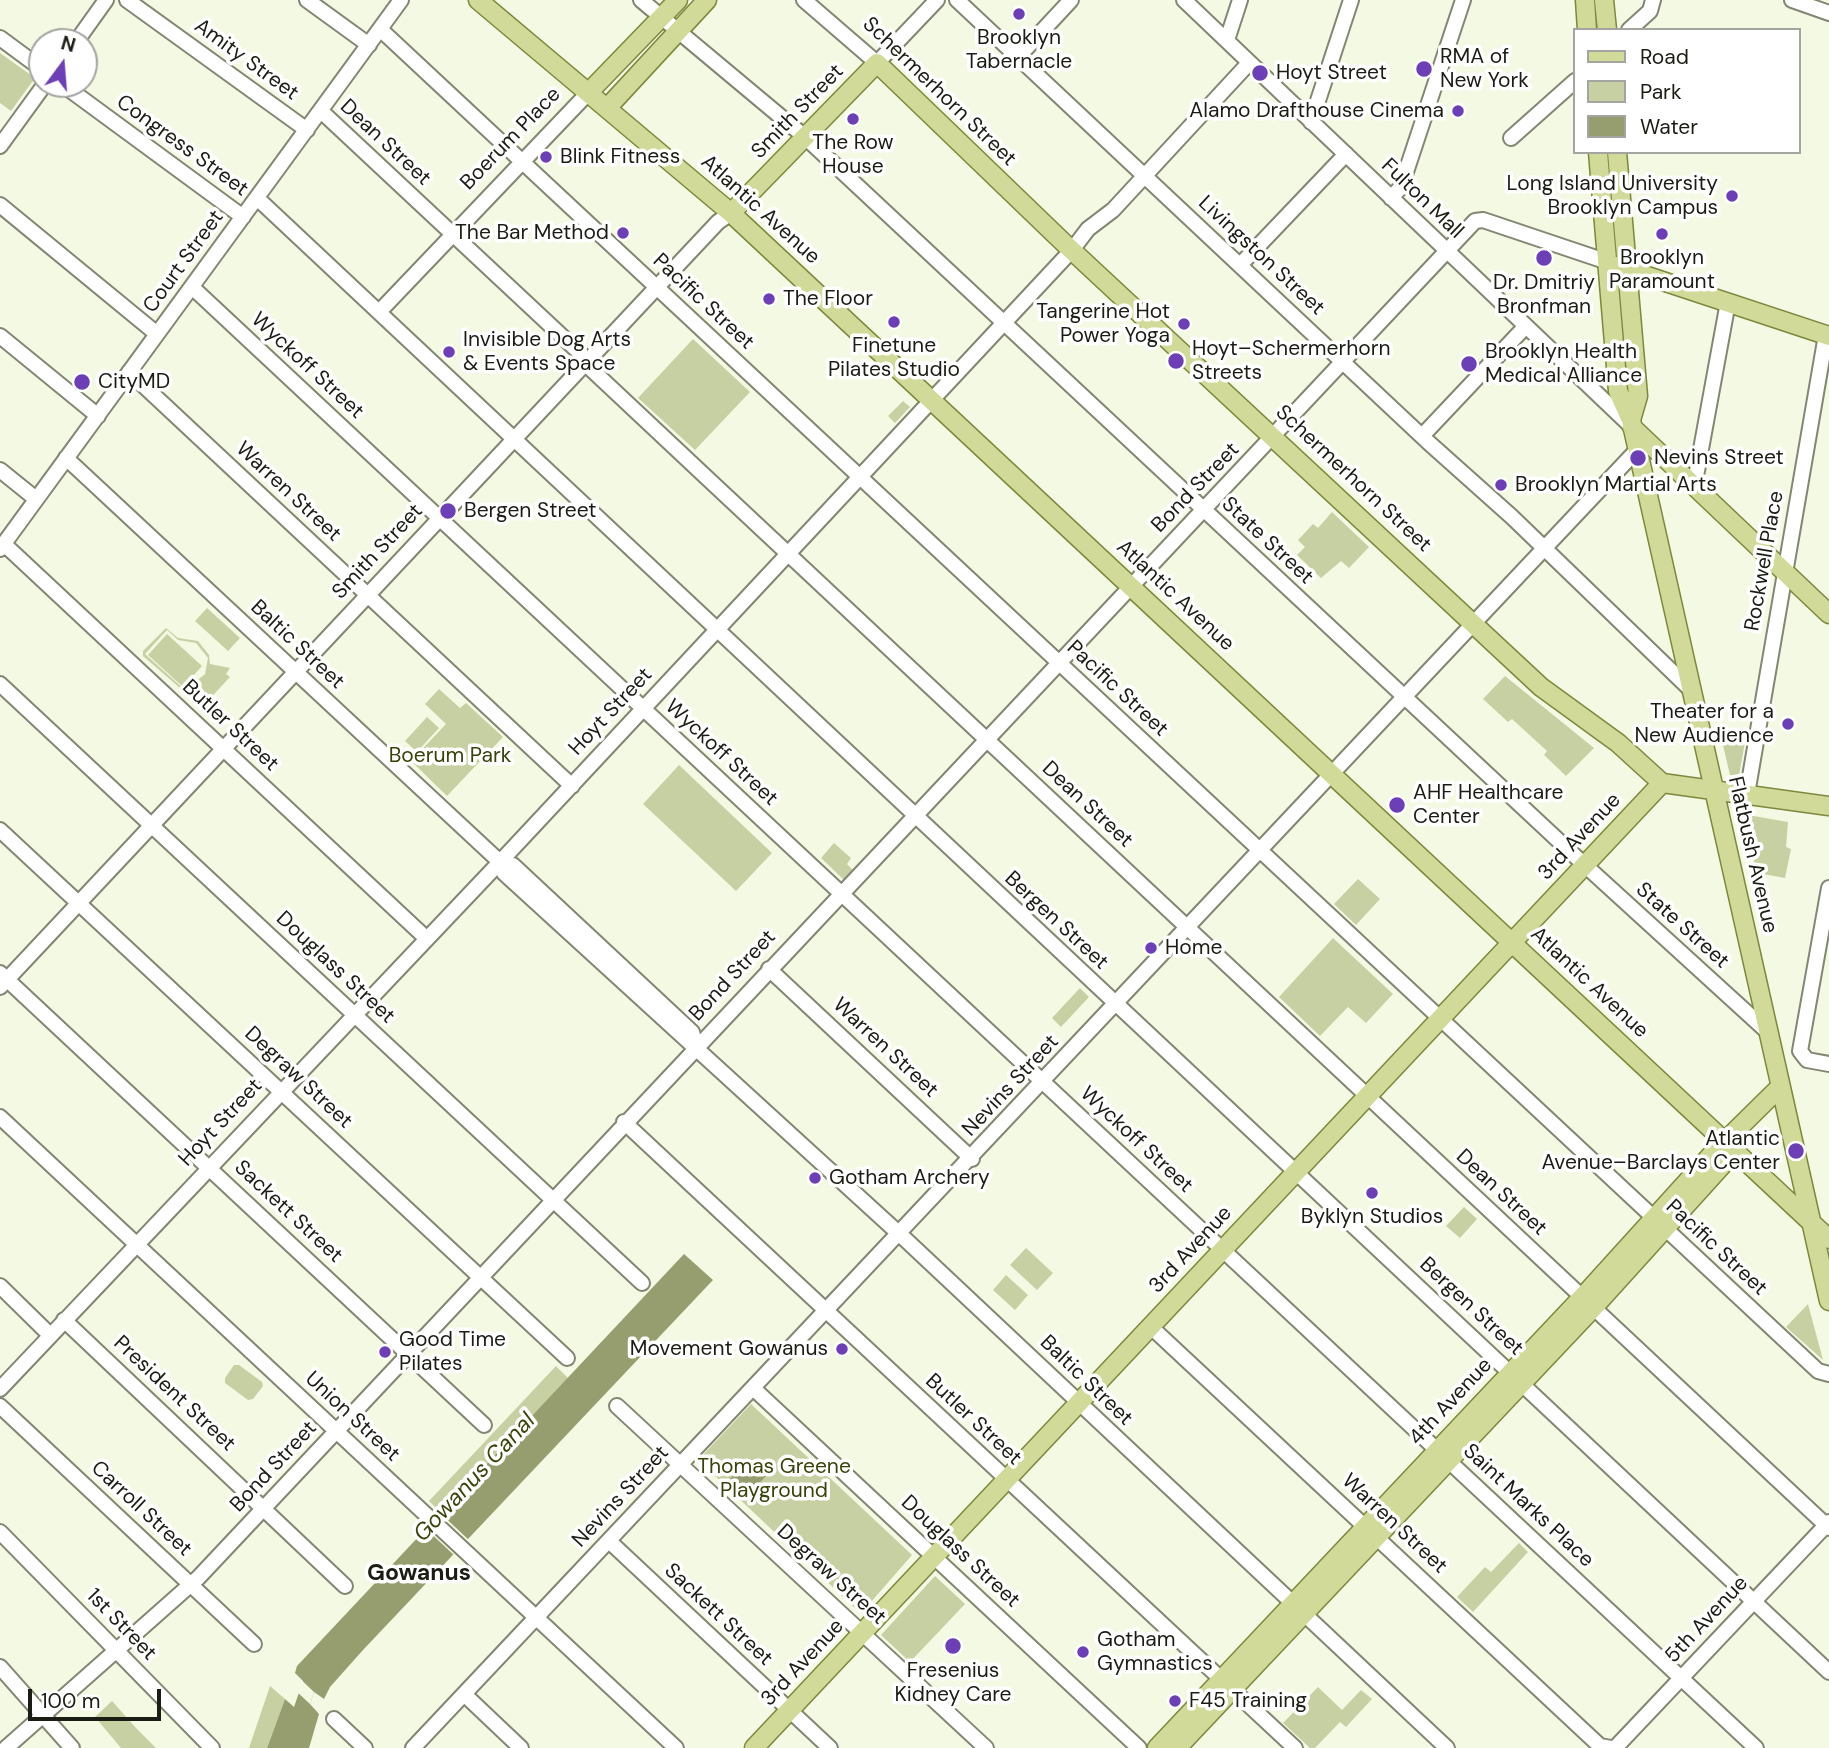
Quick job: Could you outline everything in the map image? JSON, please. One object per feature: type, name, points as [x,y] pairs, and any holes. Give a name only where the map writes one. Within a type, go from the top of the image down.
[{"type":"main road","name":"Atlantic Avenue","points":[[478,0],[731,213],[1829,1239]]},
{"type":"main road","name":"Boerum Place","points":[[589,92],[678,0]]},
{"type":"main road","points":[[608,107],[706,0]]},
{"type":"main road","points":[[1585,0],[1587,28]]},
{"type":"main road","points":[[1604,0],[1607,28]]},
{"type":"main road","name":"Smith Street","points":[[731,213],[877,63]]},
{"type":"main road","name":"Schermerhorn Street","points":[[877,63],[1072,250],[1541,687],[1618,743],[1662,783]]},
{"type":"main road","points":[[1598,154],[1618,391],[1631,423],[1829,614]]},
{"type":"main road","points":[[1617,154],[1638,396],[1631,423]]},
{"type":"main road","points":[[1608,262],[1827,336]]},
{"type":"main road","name":"Flatbush Avenue","points":[[1631,423],[1829,1301]]},
{"type":"main road","points":[[1662,783],[1829,806]]},
{"type":"main road","name":"3rd Avenue","points":[[754,1748],[1662,783]]},
{"type":"main road","name":"4th Avenue","points":[[1157,1748],[1226,1685],[1588,1303],[1780,1087]]},
{"type":"main road","name":"4th Avenue","points":[[1177,1748],[1226,1685]]},
{"type":"street","points":[[86,28],[106,0]]},
{"type":"street","name":"Amity Street","points":[[127,0],[307,130]]},
{"type":"street","points":[[307,0],[369,45]]},
{"type":"street","name":"Court Street","points":[[2,547],[401,0]]},
{"type":"street","name":"State Street","points":[[640,0],[805,137],[1584,866],[1768,1032]]},
{"type":"street","name":"Schermerhorn Street","points":[[804,0],[877,63]]},
{"type":"street","name":"Smith Street","points":[[877,63],[937,0]]},
{"type":"street","name":"Livingston Street","points":[[957,0],[1544,548],[1689,688]]},
{"type":"street","points":[[1018,57],[1071,0]]},
{"type":"street","name":"Fulton Mall","points":[[1184,0],[1525,327],[1631,423]]},
{"type":"street","points":[[1227,40],[1240,0]]},
{"type":"street","points":[[1311,122],[1351,0]]},
{"type":"street","points":[[1391,198],[1401,187],[1463,0]]},
{"type":"street","points":[[1792,0],[1829,13]]},
{"type":"street","points":[[1631,28],[1652,5]]},
{"type":"street","name":"Pacific Street","points":[[380,29],[1818,1371],[1829,1374]]},
{"type":"street","points":[[0,38],[28,59]]},
{"type":"street","name":"Hoyt Street","points":[[0,1389],[572,786],[1072,250],[1088,229],[1113,210],[1250,63]]},
{"type":"street","points":[[1511,138],[1574,82]]},
{"type":"street","name":"Boerum Place","points":[[379,312],[522,159],[589,92]]},
{"type":"street","points":[[0,146],[35,98]]},
{"type":"street","name":"Congress Street","points":[[81,98],[243,217]]},
{"type":"street","name":"Dean Street","points":[[321,111],[581,354],[787,553],[1828,1525]]},
{"type":"street","points":[[1241,264],[1346,154]]},
{"type":"street","name":"Bergen Street","points":[[257,198],[1114,1005],[1829,1672]]},
{"type":"street","points":[[0,205],[157,334]]},
{"type":"street","name":"Smith Street","points":[[2,980],[152,826],[718,222],[731,213]]},
{"type":"street","name":"Bond Street","points":[[6,1748],[191,1584],[1478,219],[1608,262]]},
{"type":"street","name":"Wyckoff Street","points":[[192,287],[1223,1250]]},
{"type":"street","points":[[1691,483],[1698,471],[1728,302]]},
{"type":"street","points":[[1422,436],[1525,327]]},
{"type":"street","points":[[0,336],[98,415]]},
{"type":"street","name":"Rockwell Place","points":[[1747,794],[1827,336]]},
{"type":"street","name":"Warren Street","points":[[130,372],[572,786]]},
{"type":"street","name":"Nevins Street","points":[[413,1748],[972,1159],[1637,450]]},
{"type":"street","name":"Baltic Street","points":[[66,458],[500,862],[504,873],[684,1040],[696,1046],[1447,1748]]},
{"type":"street","points":[[0,470],[36,499]]},
{"type":"street","name":"Butler Street","points":[[2,547],[427,939]]},
{"type":"street","name":"Douglass Street","points":[[0,684],[642,1283]]},
{"type":"street","name":"Degraw Street","points":[[0,830],[567,1358]]},
{"type":"street","points":[[1829,888],[1801,1047],[1803,1057],[1829,1064]]},
{"type":"street","name":"Warren Street","points":[[769,969],[972,1159]]},
{"type":"street","name":"Sackett Street","points":[[2,980],[209,1167],[484,1426]]},
{"type":"street","name":"Union Street","points":[[0,1117],[676,1748]]},
{"type":"street","name":"Butler Street","points":[[624,1122],[1295,1748]]},
{"type":"street","name":"Saint Marks Place","points":[[1223,1250],[1756,1748]]},
{"type":"street","points":[[0,1286],[50,1335]]},
{"type":"street","name":"President Street","points":[[64,1321],[345,1586]]},
{"type":"street","name":"Warren Street","points":[[1150,1326],[1600,1746],[1613,1748]]},
{"type":"street","name":"Douglass Street","points":[[753,1388],[1139,1748]]},
{"type":"street","name":"Carroll Street","points":[[0,1406],[254,1644]]},
{"type":"street","name":"Degraw Street","points":[[617,1406],[986,1748]]},
{"type":"street","name":"5th Avenue","points":[[1613,1748],[1828,1525]]},
{"type":"street","name":"1st Street","points":[[0,1532],[212,1748]]},
{"type":"street","name":"Sackett Street","points":[[609,1541],[830,1748]]},
{"type":"street","points":[[0,1667],[72,1748]]},
{"type":"street","points":[[464,1694],[521,1748]]},
{"type":"street","points":[[334,1719],[365,1748]]},
{"type":"green space","points":[[0,53],[28,73],[28,88],[11,111],[0,103]]},
{"type":"green space","points":[[693,339],[750,392],[695,450],[638,398]]},
{"type":"green space","points":[[903,401],[910,407],[895,423],[888,416]]},
{"type":"green space","points":[[1332,512],[1369,547],[1349,568],[1341,561],[1321,578],[1297,555],[1305,547],[1298,540],[1313,524],[1318,528]]},
{"type":"green space","points":[[207,608],[240,638],[228,651],[195,621]]},
{"type":"green space","points":[[166,628],[178,638],[198,641],[209,655],[210,664],[230,668],[226,674],[230,677],[202,707],[143,656],[143,651]],"holes":[[[167,630],[178,640],[196,643],[208,658],[205,674],[185,690],[145,654]]]},
{"type":"green space","points":[[167,634],[202,666],[183,687],[148,655]]},
{"type":"green space","points":[[1505,676],[1594,748],[1566,776],[1544,755],[1547,751],[1512,719],[1508,722],[1483,699]]},
{"type":"green space","name":"Boerum Park","points":[[439,689],[460,708],[466,703],[503,737],[447,796],[411,761],[446,724],[425,704]]},
{"type":"green space","points":[[427,717],[439,728],[417,752],[405,741]]},
{"type":"green space","points":[[1722,741],[1745,742],[1739,776],[1730,775]]},
{"type":"green space","points":[[679,765],[772,853],[736,891],[643,804]]},
{"type":"green space","points":[[1742,814],[1788,822],[1786,847],[1791,849],[1785,878],[1757,873]]},
{"type":"green space","points":[[834,843],[851,858],[847,864],[853,870],[844,880],[821,858]]},
{"type":"green space","points":[[1358,879],[1380,899],[1356,925],[1334,904]]},
{"type":"green space","points":[[1333,938],[1393,994],[1366,1023],[1348,1007],[1320,1036],[1279,997]]},
{"type":"green space","points":[[1080,988],[1089,997],[1061,1027],[1052,1018]]},
{"type":"green space","points":[[1464,1207],[1477,1219],[1460,1238],[1446,1226]]},
{"type":"green space","points":[[1026,1248],[1053,1273],[1037,1290],[1010,1265]]},
{"type":"green space","points":[[1006,1275],[1028,1295],[1015,1310],[993,1290]]},
{"type":"green space","points":[[1808,1304],[1823,1360],[1786,1327]]},
{"type":"green space","points":[[234,1365],[239,1365],[262,1382],[263,1386],[253,1399],[248,1400],[225,1383],[225,1378]]},
{"type":"green space","points":[[556,1366],[568,1378],[441,1513],[429,1501]]},
{"type":"green space","name":"Thomas Greene Playground","points":[[751,1404],[912,1555],[864,1610],[856,1609],[698,1460]]},
{"type":"green space","points":[[1519,1543],[1528,1552],[1473,1612],[1457,1597],[1485,1567],[1491,1572]]},
{"type":"green space","points":[[935,1576],[965,1604],[910,1662],[881,1635]]},
{"type":"green space","points":[[270,1686],[285,1699],[267,1748],[249,1748]]},
{"type":"green space","points":[[1318,1687],[1342,1710],[1361,1690],[1372,1699],[1346,1727],[1340,1722],[1315,1748],[1310,1748],[1283,1723]]},
{"type":"green space","points":[[112,1701],[156,1748],[121,1748],[95,1717]]},
{"type":"water","name":"Gowanus Canal","points":[[684,1254],[713,1280],[363,1650],[330,1687],[324,1699],[314,1692],[310,1704],[319,1714],[309,1748],[267,1748],[285,1699],[294,1707],[303,1681],[295,1673],[297,1666]]},
{"type":"water","points":[[749,1458],[767,1475],[746,1497],[728,1481]]},
{"type":"pier","points":[[439,1512],[470,1541],[455,1556],[424,1527]]},
{"type":"pier","points":[[292,1671],[314,1692],[310,1704],[296,1691],[299,1682]]},
{"type":"place","name":"Brooklyn Tabernacle","points":[[1019,14]]},
{"type":"place","name":"RMA of New York","points":[[1424,69]]},
{"type":"place","name":"Hoyt Street","points":[[1260,73]]},
{"type":"place","name":"Alamo Drafthouse Cinema","points":[[1458,111]]},
{"type":"place","name":"The Row House","points":[[853,119]]},
{"type":"place","name":"Blink Fitness","points":[[546,157]]},
{"type":"place","name":"Long Island University Brooklyn Campus","points":[[1732,196]]},
{"type":"place","name":"The Bar Method","points":[[623,233]]},
{"type":"place","name":"Brooklyn Paramount","points":[[1662,234]]},
{"type":"place","name":"Dr. Dmitriy Bronfman","points":[[1544,258]]},
{"type":"place","name":"The Floor","points":[[769,299]]},
{"type":"place","name":"Finetune Pilates Studio","points":[[894,322]]},
{"type":"place","name":"Tangerine Hot Power Yoga","points":[[1184,324]]},
{"type":"place","name":"Invisible Dog Arts & Events Space","points":[[449,352]]},
{"type":"place","name":"Hoyt–Schermerhorn Streets","points":[[1176,361]]},
{"type":"place","name":"Brooklyn Health Medical Alliance","points":[[1469,364]]},
{"type":"place","name":"CityMD","points":[[82,382]]},
{"type":"place","name":"Nevins Street","points":[[1638,458]]},
{"type":"place","name":"Brooklyn Martial Arts","points":[[1501,485]]},
{"type":"place","name":"Bergen Street","points":[[448,511]]},
{"type":"place","name":"Theater for a New Audience","points":[[1788,724]]},
{"type":"place","name":"AHF Healthcare Center","points":[[1397,805]]},
{"type":"place","name":"Home","points":[[1151,948]]},
{"type":"place","name":"Atlantic Avenue–Barclays Center","points":[[1796,1151]]},
{"type":"place","name":"Gotham Archery","points":[[815,1178]]},
{"type":"place","name":"Byklyn Studios","points":[[1372,1193]]},
{"type":"place","name":"Movement Gowanus","points":[[842,1349]]},
{"type":"place","name":"Good Time Pilates","points":[[385,1352]]},
{"type":"place","name":"Fresenius Kidney Care","points":[[953,1646]]},
{"type":"place","name":"Gotham Gymnastics","points":[[1083,1652]]},
{"type":"place","name":"F45 Training","points":[[1175,1701]]},
{"type":"district","name":"Gowanus","points":[[419,1574]]}]
